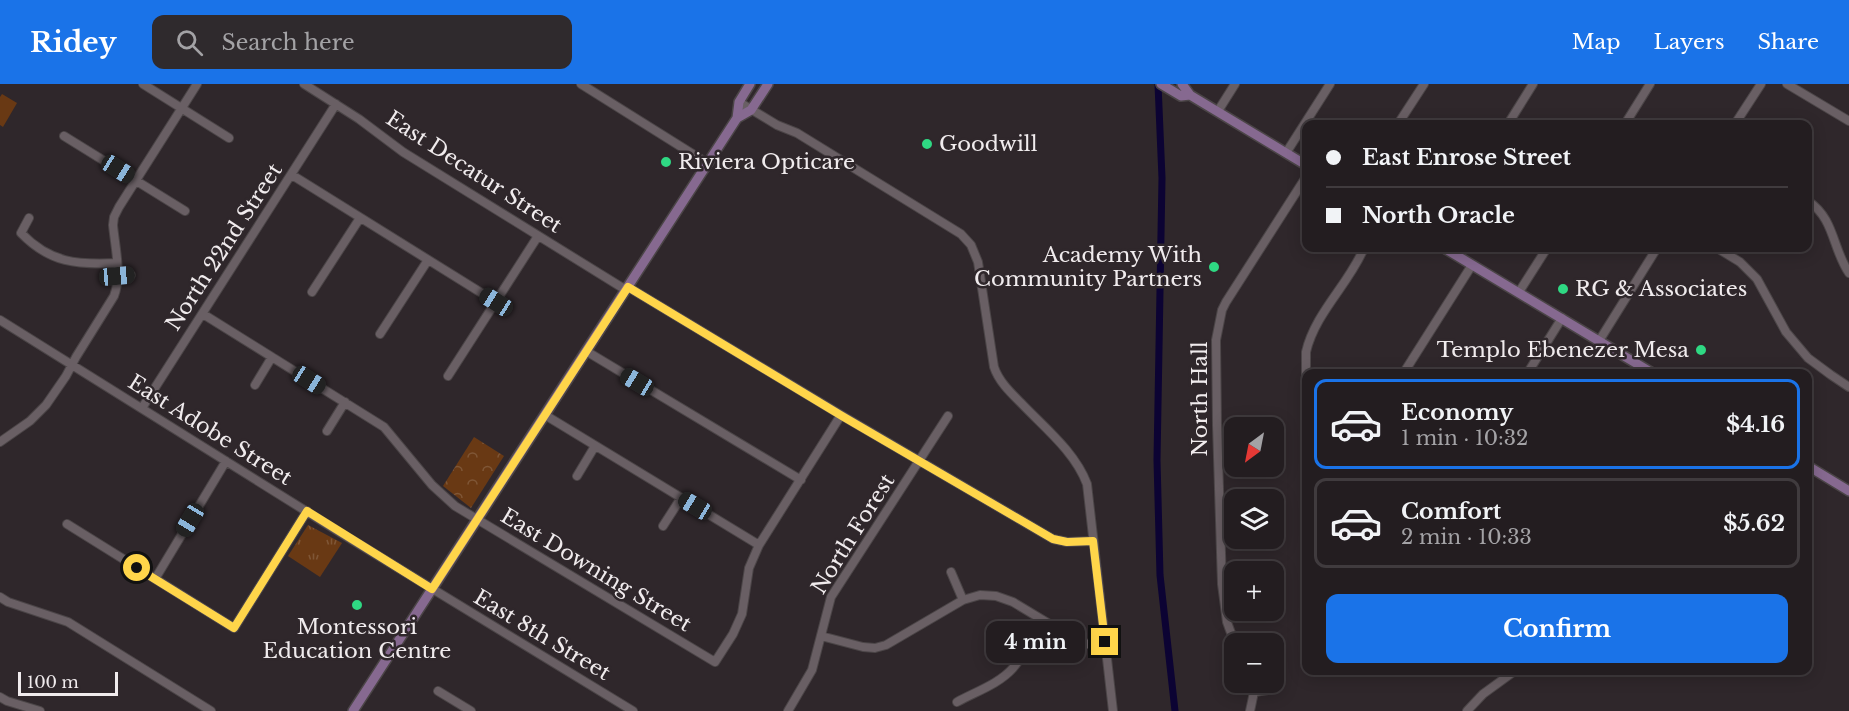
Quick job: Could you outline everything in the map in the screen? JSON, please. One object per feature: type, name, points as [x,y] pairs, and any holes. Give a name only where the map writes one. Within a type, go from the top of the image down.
[{"type":"main road","points":[[737,118],[739,102],[750,84]]},
{"type":"main road","points":[[353,711],[707,163],[737,118],[751,110],[768,84]]},
{"type":"main road","points":[[1182,84],[1190,95],[1302,163]]},
{"type":"main road","points":[[1165,86],[1181,96],[1190,95]]},
{"type":"main road","points":[[1451,252],[1646,369]]},
{"type":"main road","points":[[1812,468],[1849,491]]},
{"type":"street","points":[[144,84],[229,138]]},
{"type":"street","points":[[0,442],[30,421],[46,405],[114,296],[117,288],[117,263],[114,217],[197,84]]},
{"type":"street","name":"East Decatur Street","points":[[304,84],[359,119],[403,152],[538,236],[1053,539],[1067,542],[1093,541]]},
{"type":"street","points":[[581,84],[707,163]]},
{"type":"street","points":[[1218,111],[1235,84]]},
{"type":"street","points":[[1307,120],[1330,84]]},
{"type":"street","points":[[1401,120],[1424,84]]},
{"type":"street","points":[[1510,120],[1533,84]]},
{"type":"street","points":[[1628,120],[1650,84]]},
{"type":"street","points":[[1738,120],[1761,84]]},
{"type":"street","points":[[1787,84],[1849,121]]},
{"type":"street","points":[[739,102],[777,125],[797,133],[961,234],[971,245],[978,262],[997,376],[1081,468],[1087,484],[1113,711]]},
{"type":"street","name":"North 22nd Street","points":[[142,408],[336,104]]},
{"type":"street","points":[[1286,153],[1302,128]]},
{"type":"street","points":[[64,136],[184,211]]},
{"type":"street","points":[[292,175],[496,302]]},
{"type":"street","name":"North Hall","points":[[1231,633],[1227,622],[1222,584],[1217,425],[1216,340],[1218,326],[1226,302],[1302,183]]},
{"type":"street","points":[[1812,205],[1825,217],[1842,262],[1849,273]]},
{"type":"street","points":[[29,218],[21,232],[42,250],[59,259],[89,265],[117,263]]},
{"type":"street","points":[[312,292],[360,218]]},
{"type":"street","points":[[448,376],[538,236]]},
{"type":"street","points":[[1306,369],[1306,352],[1315,326],[1362,252]]},
{"type":"street","points":[[1519,292],[1544,252]]},
{"type":"street","points":[[1599,341],[1655,252]]},
{"type":"street","points":[[1724,252],[1740,262],[1757,279],[1786,332],[1808,358],[1849,387]]},
{"type":"street","points":[[380,334],[428,260]]},
{"type":"street","points":[[1406,369],[1472,265]]},
{"type":"street","points":[[117,276],[130,275]]},
{"type":"street","name":"East Downing Street","points":[[203,314],[384,427],[449,502],[715,662],[733,634],[742,614],[749,568],[759,545]]},
{"type":"street","points":[[1530,369],[1562,318]]},
{"type":"street","name":"East Adobe Street","points":[[0,321],[432,589]]},
{"type":"street","points":[[586,351],[801,480]]},
{"type":"street","points":[[255,385],[272,357]]},
{"type":"street","points":[[327,431],[345,402]]},
{"type":"street","points":[[545,415],[759,545],[842,416]]},
{"type":"street","name":"North Forest","points":[[788,711],[812,670],[831,597],[948,416]]},
{"type":"street","points":[[577,476],[595,446]]},
{"type":"street","points":[[154,579],[226,461]]},
{"type":"street","points":[[663,526],[681,498]]},
{"type":"street","points":[[67,524],[234,628],[307,511]]},
{"type":"street","points":[[951,572],[963,600]]},
{"type":"street","name":"East 8th Street","points":[[432,589],[633,711]]},
{"type":"street","points":[[821,636],[875,648],[886,645],[963,600],[980,595],[996,596],[1013,602],[1076,640],[1087,644],[1105,642]]},
{"type":"street","points":[[0,597],[8,602],[68,622],[211,711]]},
{"type":"street","points":[[957,702],[1000,679],[1012,669],[1043,620]]},
{"type":"street","points":[[1467,711],[1483,694],[1509,675]]},
{"type":"street","points":[[438,691],[471,711]]},
{"type":"street","points":[[1250,711],[1254,693]]},
{"type":"street","points":[[0,697],[40,711]]},
{"type":"green space","points":[[2,94],[17,103],[3,127],[0,125],[0,97]]},
{"type":"green space","points":[[474,437],[504,456],[471,508],[443,486]]},
{"type":"green space","points":[[308,525],[342,543],[320,577],[288,556]]},
{"type":"waterway","points":[[1158,84],[1162,178],[1157,460],[1160,575],[1175,711]]},
{"type":"place","name":"Goodwill","points":[[927,144]]},
{"type":"place","name":"Riviera Opticare","points":[[666,162]]},
{"type":"place","name":"Academy With Community Partners","points":[[1214,267]]},
{"type":"place","name":"RG & Associates","points":[[1563,289]]},
{"type":"place","name":"Templo Ebenezer Mesa","points":[[1701,350]]},
{"type":"place","name":"Montessori Education Centre","points":[[357,605]]},
{"type":"route","points":[[137,568],[234,628],[307,511],[432,589],[628,287],[842,416],[1053,539],[1067,542],[1093,541],[1105,642]]}]
